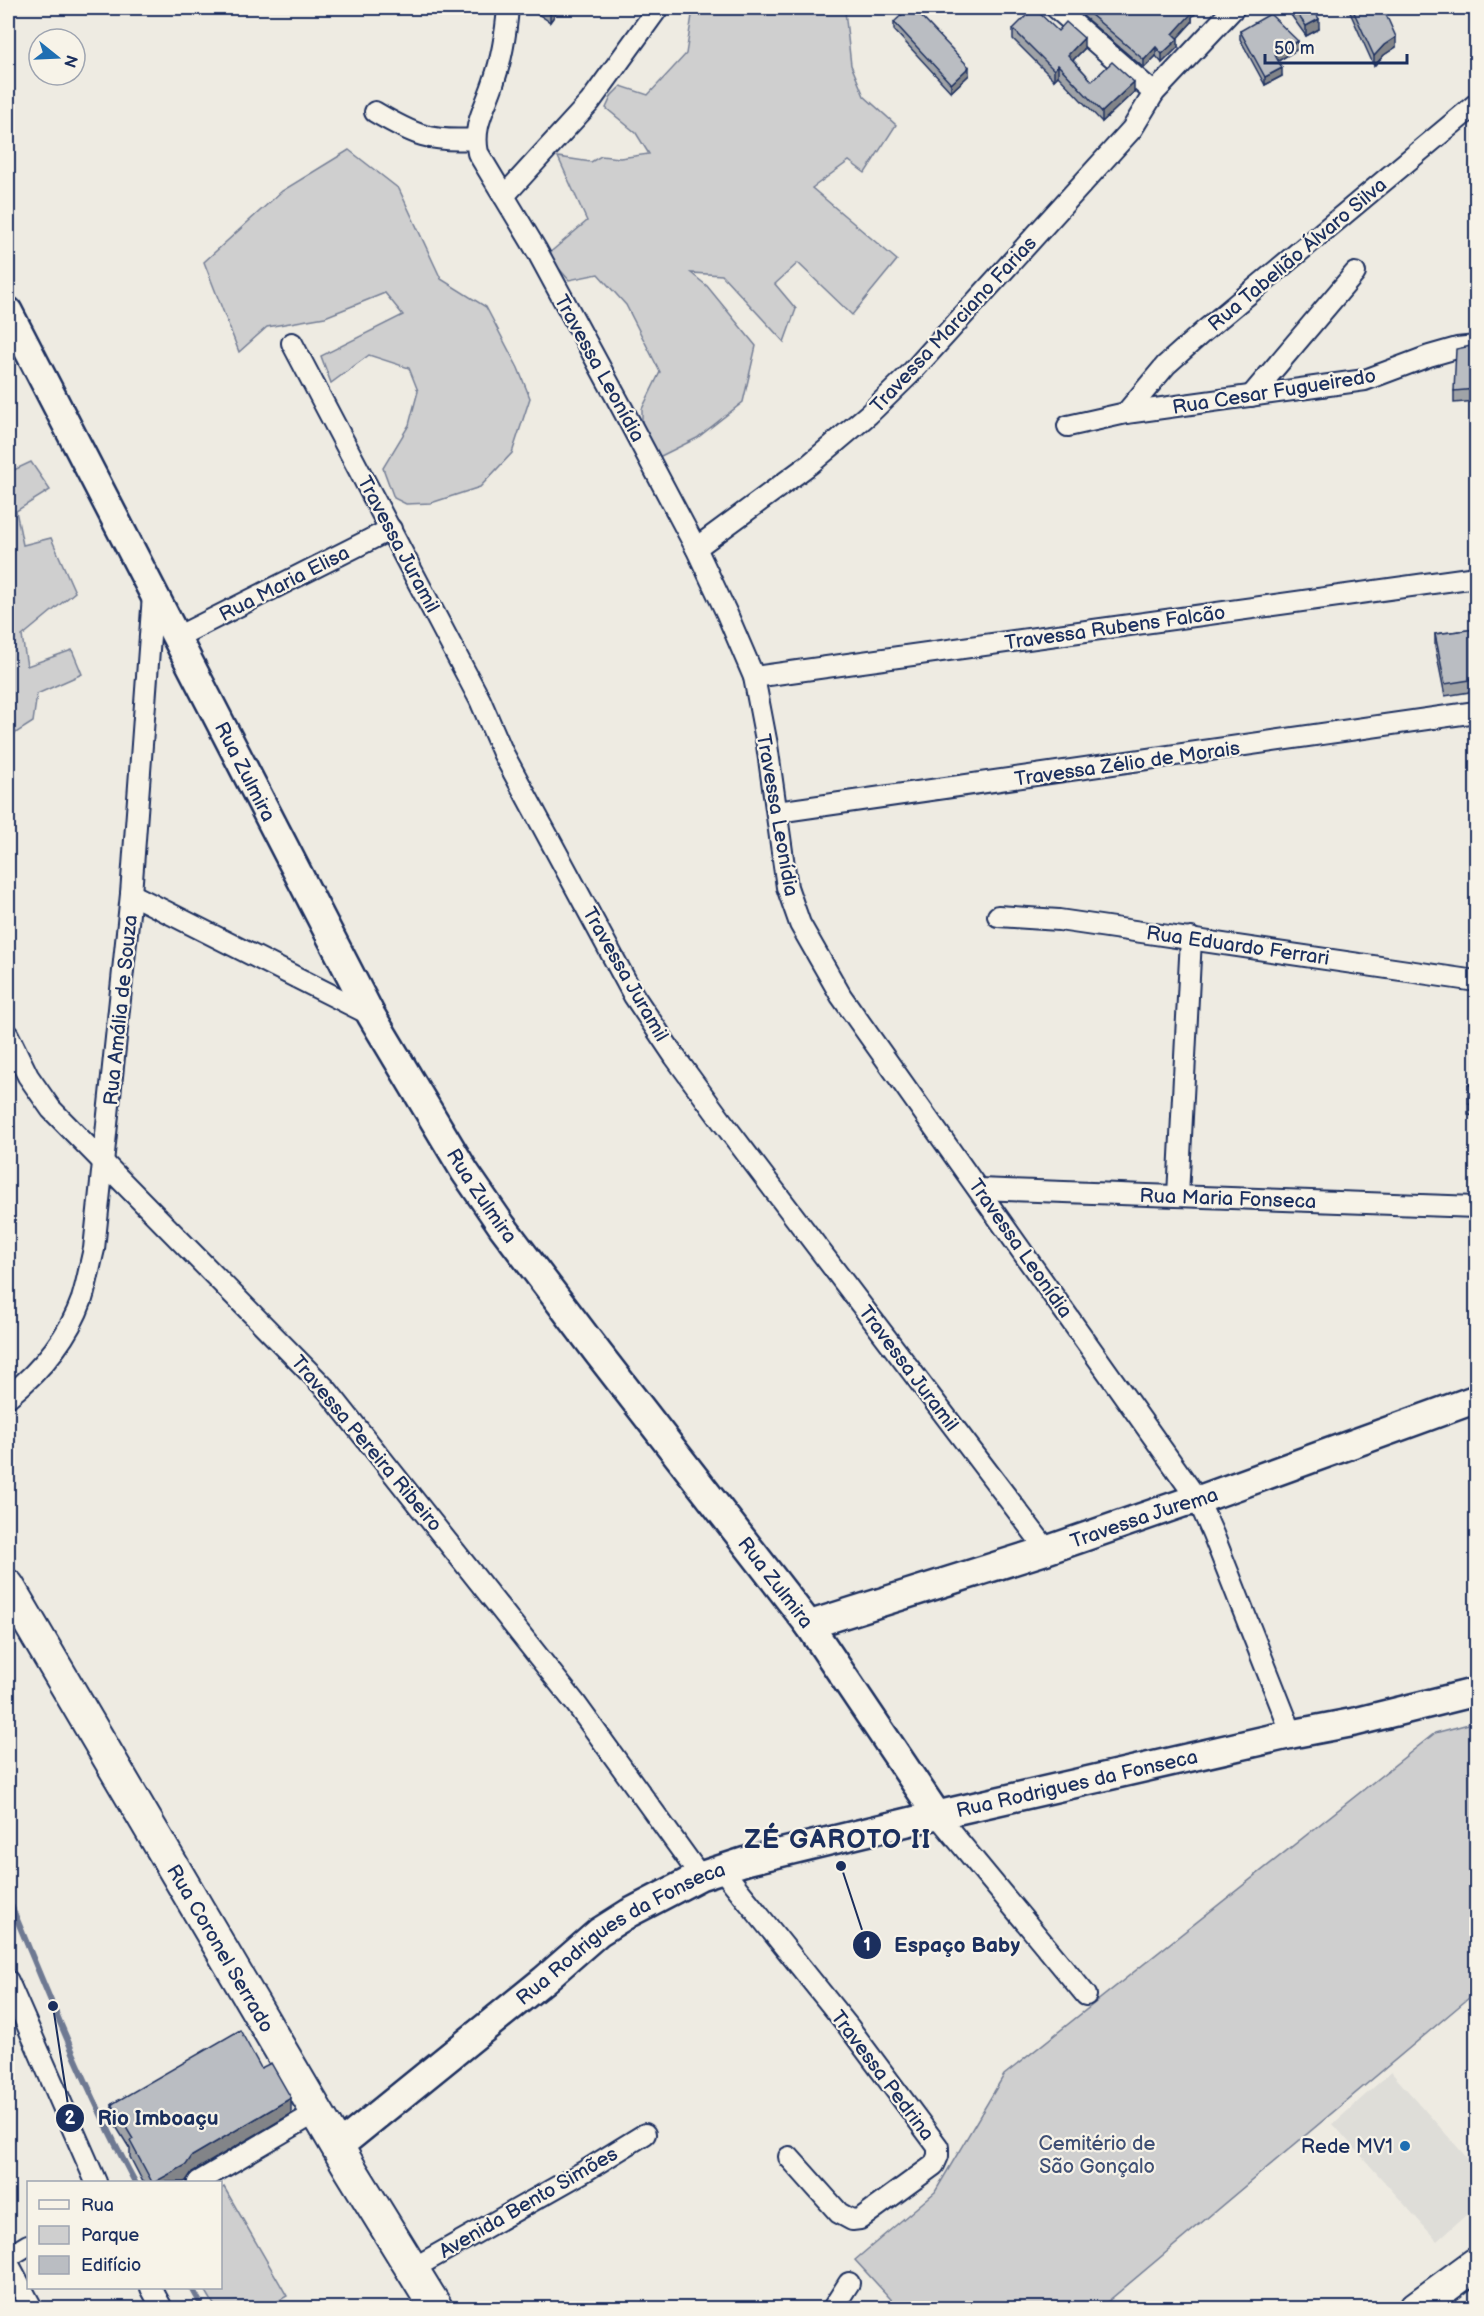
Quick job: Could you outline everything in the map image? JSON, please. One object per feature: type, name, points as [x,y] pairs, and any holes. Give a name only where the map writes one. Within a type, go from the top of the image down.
[{"type":"main road","name":"Rua Zulmira","points":[[8,311],[371,1015],[465,1172],[502,1226],[809,1625],[937,1815]]},
{"type":"main road","name":"Travessa Jurema","points":[[809,1625],[1198,1500],[1476,1399]]},
{"type":"main road","name":"Rua Coronel Serrado","points":[[8,1586],[317,2112],[436,2308]]},
{"type":"main road","name":"Rua Rodrigues da Fonseca","points":[[338,2147],[544,1980],[599,1932],[629,1913],[710,1872],[937,1815],[1354,1722],[1476,1692]]},
{"type":"main road","points":[[1416,2308],[1476,2264]]},
{"type":"street","points":[[375,112],[425,138],[450,141],[475,139],[482,110],[494,83],[501,56],[508,8]]},
{"type":"street","points":[[504,196],[590,102],[658,8]]},
{"type":"street","points":[[1056,8],[1154,93]]},
{"type":"street","name":"Travessa Marciano Farias","points":[[696,548],[810,464],[869,414],[910,374],[1132,129],[1154,93],[1234,8]]},
{"type":"street","name":"Rua Tabelião Álvaro Silva","points":[[1126,413],[1166,365],[1203,332],[1476,104]]},
{"type":"street","name":"Travessa Leonídia","points":[[475,139],[478,153],[537,251],[696,548],[754,677],[787,887],[800,924],[842,996],[1198,1500],[1214,1534],[1292,1734]]},
{"type":"street","points":[[1251,396],[1355,273]]},
{"type":"street","name":"Travessa Juramil","points":[[292,343],[480,700],[503,753],[634,996],[721,1120],[1047,1550]]},
{"type":"street","name":"Rua Cesar Fugueiredo","points":[[1068,426],[1126,413],[1365,380],[1457,348],[1476,346]]},
{"type":"street","name":"Rua Maria Elisa","points":[[177,637],[391,529]]},
{"type":"street","name":"Travessa Rubens Falcão","points":[[754,677],[1476,577]]},
{"type":"street","name":"Rua Amália de Souza","points":[[8,1397],[34,1376],[64,1336],[82,1299],[94,1249],[131,894],[153,595]]},
{"type":"street","name":"Travessa Zélio de Morais","points":[[777,812],[1476,712]]},
{"type":"street","points":[[131,894],[371,1015]]},
{"type":"street","name":"Rua Eduardo Ferrari","points":[[998,916],[1059,920],[1476,981]]},
{"type":"street","points":[[1178,1196],[1191,938]]},
{"type":"street","name":"Travessa Pereira Ribeiro","points":[[8,1035],[28,1076],[51,1109],[327,1389],[710,1872]]},
{"type":"street","name":"Rua Maria Fonseca","points":[[979,1189],[1476,1207]]},
{"type":"street","name":"Rua Zulmira","points":[[937,1815],[1086,1995]]},
{"type":"street","name":"Travessa Pedrina","points":[[710,1872],[848,2026],[938,2147],[938,2156],[934,2165],[860,2219],[852,2220],[839,2213],[789,2157]]},
{"type":"street","points":[[8,1981],[96,2181]]},
{"type":"street","points":[[200,2181],[317,2112]]},
{"type":"street","name":"Avenida Bento Simões","points":[[412,2268],[575,2177],[645,2134]]},
{"type":"street","points":[[8,2257],[27,2246]]},
{"type":"street","points":[[8,2263],[32,2308]]},
{"type":"street","points":[[833,2308],[849,2283]]},
{"type":"street","points":[[151,2289],[162,2308]]},
{"type":"shaded area","name":"Rede MV1","points":[[1391,2072],[1476,2168],[1476,2206],[1437,2241],[1333,2124]]},
{"type":"green space","points":[[695,8],[732,8],[737,11],[845,11],[851,65],[864,96],[896,125],[865,173],[849,161],[812,188],[897,260],[852,315],[798,263],[775,284],[796,309],[784,342],[722,275],[691,273],[707,286],[756,346],[743,402],[697,438],[657,458],[642,437],[642,409],[660,372],[626,305],[598,274],[569,280],[547,255],[587,221],[558,157],[591,162],[601,156],[620,158],[649,154],[636,133],[606,108],[612,95],[621,86],[648,95],[686,54]]},
{"type":"green space","points":[[349,150],[399,189],[441,279],[486,307],[518,368],[530,398],[512,453],[480,487],[431,503],[406,504],[394,498],[383,468],[409,425],[418,391],[409,368],[369,355],[331,383],[321,356],[403,315],[385,293],[325,317],[267,327],[239,352],[204,262],[282,191]]},
{"type":"green space","points":[[8,458],[14,470],[31,462],[50,490],[16,511],[23,545],[51,538],[75,592],[22,636],[27,666],[72,650],[82,674],[37,694],[33,722],[8,738]]},
{"type":"green space","name":"Cemitério de São Gonçalo","points":[[1476,1722],[1476,1992],[1100,2308],[899,2308],[855,2260],[935,2192],[1004,2075],[1435,1733]]},
{"type":"green space","points":[[224,2187],[287,2296],[266,2308],[216,2308],[205,2289],[222,2289],[222,2188]]},
{"type":"building","points":[[540,8],[555,8],[550,14]]},
{"type":"building","points":[[909,8],[913,8],[969,67],[951,84],[894,22]]},
{"type":"building","points":[[1034,8],[1058,31],[1066,22],[1084,38],[1068,55],[1092,81],[1112,62],[1134,82],[1102,112],[1058,65],[1054,70],[1013,29]]},
{"type":"building","points":[[1083,8],[1193,8],[1190,11],[1192,13],[1173,34],[1178,39],[1162,54],[1156,47],[1144,60]]},
{"type":"building","points":[[1293,8],[1313,8],[1319,19],[1306,26]]},
{"type":"building","points":[[1352,8],[1383,8],[1396,37],[1374,56]]},
{"type":"building","points":[[1270,14],[1298,41],[1275,55],[1282,68],[1265,77],[1240,31]]},
{"type":"building","points":[[1476,345],[1476,389],[1454,391],[1456,349]]},
{"type":"building","points":[[1476,629],[1476,679],[1445,684],[1435,634]]},
{"type":"building","points":[[1468,1084],[1476,1085],[1476,1104],[1468,1103]]},
{"type":"building","points":[[240,2030],[261,2068],[271,2063],[291,2098],[192,2156],[186,2165],[157,2181],[151,2181],[130,2141],[133,2139],[112,2104]]},
{"type":"waterway","points":[[8,1898],[84,2077],[134,2181]]},
{"type":"waterway","points":[[193,2289],[203,2308]]},
{"type":"place","name":"Espaço Baby","points":[[841,1866]]},
{"type":"place","name":"Rio Imboaçu","points":[[53,2006]]},
{"type":"place","name":"Rede MV1","points":[[1405,2146]]},
{"type":"district","name":"ZÉ GAROTO II","points":[[838,1839]]}]
